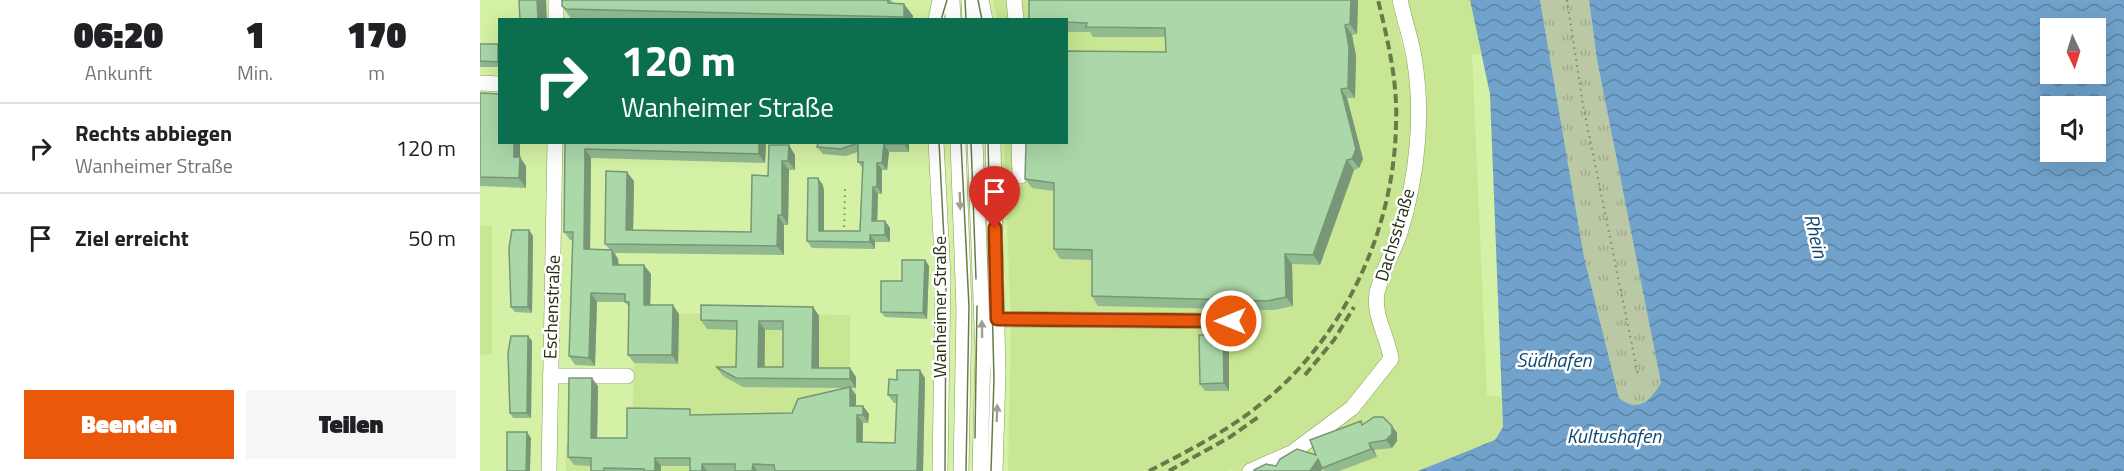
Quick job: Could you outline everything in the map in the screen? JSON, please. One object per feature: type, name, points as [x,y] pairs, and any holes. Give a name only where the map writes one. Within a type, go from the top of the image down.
[{"type":"street","points":[[556,0],[556,18]]},
{"type":"street","points":[[936,18],[940,0]]},
{"type":"street","points":[[952,0],[953,18]]},
{"type":"street","points":[[969,0],[970,18]]},
{"type":"street","points":[[981,0],[985,18]]},
{"type":"street","points":[[1014,0],[1016,18]]},
{"type":"street","name":"Dachsstraße","points":[[1250,471],[1293,452],[1352,408],[1391,359],[1388,343],[1378,319],[1377,293],[1400,233],[1416,165],[1418,106],[1414,58],[1400,0]]},
{"type":"street","points":[[480,83],[498,84]]},
{"type":"street","name":"Eschenstraße","points":[[549,471],[555,144]]},
{"type":"street","name":"Wanheimer Straße","points":[[936,144],[942,277],[940,471]]},
{"type":"street","name":"Wanheimer Straße","points":[[958,144],[964,310],[961,471]]},
{"type":"street","points":[[975,144],[981,300],[980,471]]},
{"type":"street","points":[[993,144],[997,319],[995,471]]},
{"type":"street","points":[[1019,144],[1020,176]]},
{"type":"street","points":[[997,319],[1231,321]]},
{"type":"street","points":[[550,375],[627,376]]},
{"type":"path","points":[[1567,0],[1583,105],[1638,375]]},
{"type":"path","points":[[844,236],[845,188]]},
{"type":"shaded area","points":[[993,0],[1391,0],[1406,61],[1420,59],[1406,0],[1470,0],[1481,54],[1472,54],[1487,395],[1501,397],[1503,427],[1495,440],[1418,471],[1230,471],[1240,466],[1227,471],[1008,471],[1011,326],[1004,144],[1068,144],[1068,18],[997,18]]},
{"type":"shaded area","points":[[480,226],[492,226],[492,354],[480,355]]},
{"type":"shaded area","points":[[635,313],[850,315],[850,377],[856,377],[856,395],[804,413],[884,471],[566,471],[566,444],[632,445]]},
{"type":"green space","points":[[1540,0],[1589,0],[1597,60],[1661,383],[1648,400],[1638,405],[1632,405],[1619,398],[1584,257]]},
{"type":"water","points":[[1470,0],[1540,0],[1584,257],[1619,398],[1632,405],[1638,405],[1648,400],[1661,383],[1597,60],[1589,0],[2124,0],[2124,471],[1418,471],[1495,440],[1503,427],[1490,94]]},
{"type":"building","points":[[519,0],[537,0],[538,18],[520,18]]},
{"type":"building","points":[[562,0],[888,0],[888,3],[904,4],[904,17],[566,9],[562,6]]},
{"type":"building","points":[[1029,0],[1351,0],[1350,24],[1345,25],[1349,47],[1348,88],[1341,89],[1356,149],[1352,159],[1347,160],[1313,255],[1285,254],[1286,297],[1267,301],[1092,296],[1092,250],[1054,249],[1054,183],[1025,179],[1026,144],[1068,144],[1068,51],[1166,52],[1165,28],[1086,27],[1087,23],[1068,22],[1068,18],[1029,18]]},
{"type":"building","points":[[480,44],[498,44],[498,62],[480,61]]},
{"type":"building","points":[[480,93],[498,94],[498,144],[514,144],[514,157],[520,157],[519,178],[480,177]]},
{"type":"building","points":[[565,144],[759,144],[759,154],[585,149],[584,249],[612,250],[613,265],[644,265],[644,305],[673,305],[672,355],[628,355],[629,302],[625,302],[625,294],[591,293],[589,358],[569,356],[573,232],[564,232]]},
{"type":"building","points":[[818,144],[855,144],[841,149],[817,147]]},
{"type":"building","points":[[858,144],[884,144],[882,163],[877,163],[877,187],[873,187],[872,221],[885,221],[885,235],[870,235],[870,242],[807,241],[808,178],[818,178],[819,231],[860,231],[863,162],[858,162]]},
{"type":"building","points":[[769,145],[789,145],[788,161],[782,161],[782,215],[778,215],[777,246],[605,244],[606,171],[627,172],[626,230],[751,232],[752,175],[768,176]]},
{"type":"building","points":[[512,230],[529,230],[528,307],[511,307],[509,248]]},
{"type":"building","points":[[902,260],[925,260],[923,313],[881,312],[881,281],[902,281]]},
{"type":"building","points":[[701,305],[813,307],[812,368],[850,368],[850,379],[736,378],[716,367],[736,367],[737,321],[701,320]],"holes":[[[759,321],[783,321],[783,367],[758,367]]]},
{"type":"building","points":[[1199,335],[1223,335],[1224,383],[1200,384]]},
{"type":"building","points":[[511,336],[528,336],[527,413],[510,413],[508,353]]},
{"type":"building","points":[[897,370],[920,370],[917,471],[775,471],[774,465],[753,464],[752,471],[735,471],[735,464],[702,464],[702,471],[690,471],[690,458],[655,458],[655,471],[604,468],[604,471],[591,471],[591,458],[568,457],[569,378],[592,378],[591,438],[627,438],[627,408],[690,409],[690,415],[792,413],[798,399],[850,387],[850,406],[863,406],[863,415],[857,415],[857,442],[895,443],[897,395],[888,395],[889,379],[897,380]]},
{"type":"building","points":[[1374,417],[1383,417],[1392,426],[1392,434],[1386,440],[1369,443],[1371,449],[1322,468],[1318,459],[1310,471],[1254,471],[1266,464],[1276,466],[1280,459],[1297,449],[1316,455],[1310,440],[1361,421],[1362,425]]},
{"type":"building","points":[[507,432],[527,432],[526,471],[507,471]]},
{"type":"tram line","points":[[942,18],[947,0]]},
{"type":"tram line","points":[[965,0],[966,18]]},
{"type":"tram line","points":[[978,0],[982,18]]},
{"type":"tram line","points":[[939,144],[946,278],[945,471]]},
{"type":"tram line","points":[[961,144],[969,307],[966,471]]},
{"type":"tram line","points":[[971,144],[976,279]]},
{"type":"tram line","points":[[988,144],[994,379],[991,471]]},
{"type":"tram line","points":[[975,438],[977,306]]},
{"type":"railway","points":[[1149,471],[1235,423],[1291,377],[1317,347],[1340,314],[1359,279],[1386,204],[1393,164],[1396,125],[1394,78],[1378,0]]},
{"type":"railway","points":[[1305,375],[1334,340],[1354,307]]},
{"type":"railway","points":[[1169,471],[1230,437],[1261,415]]},
{"type":"route","points":[[995,228],[997,319],[1231,321]]},
{"type":"water label","name":"Rhein","points":[[1816,236]]},
{"type":"water label","name":"Südhafen","points":[[1554,360]]},
{"type":"water label","name":"Kultushafen","points":[[1614,436]]}]
